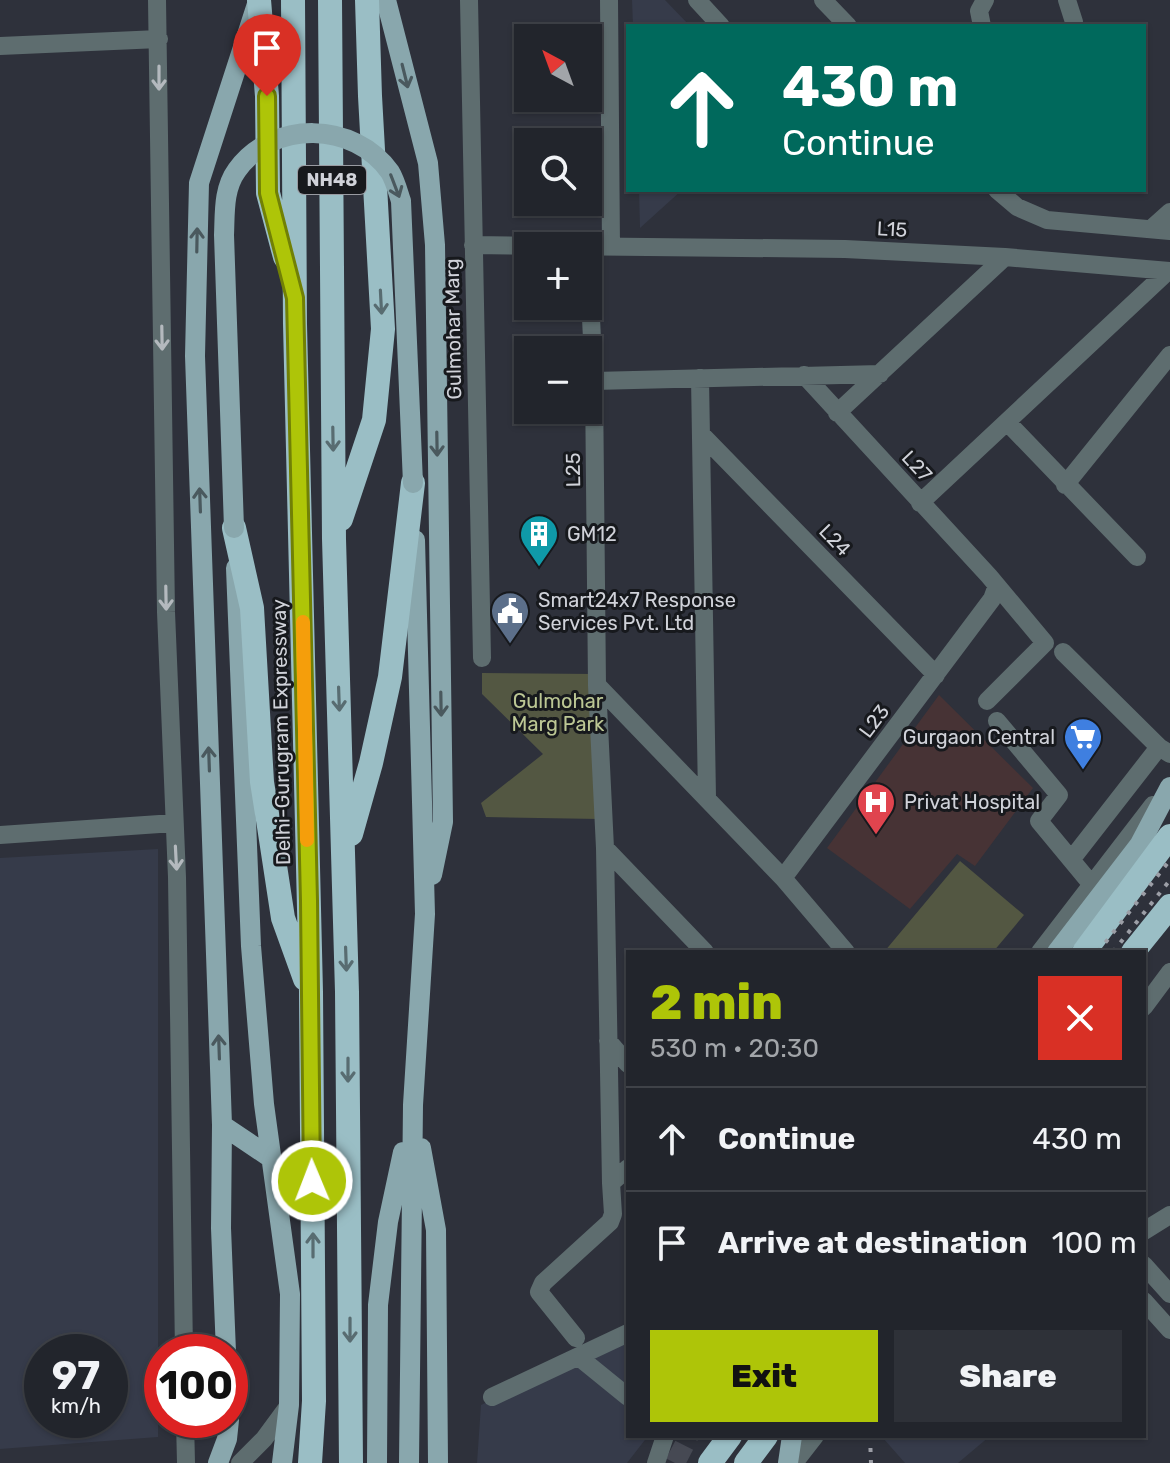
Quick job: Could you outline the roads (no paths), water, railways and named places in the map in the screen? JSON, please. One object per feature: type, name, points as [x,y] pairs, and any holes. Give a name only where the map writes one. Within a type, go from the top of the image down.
[{"type":"highway","points":[[259,0],[267,96],[268,193],[295,298]]},
{"type":"highway","name":"Delhi-Gurugram Expressway","points":[[293,0],[295,298],[311,992],[314,1401],[310,1463]]},
{"type":"highway","name":"NH48","points":[[330,0],[334,539],[347,992],[351,1463]]},
{"type":"highway","points":[[334,539],[374,420],[383,329],[367,0]]},
{"type":"highway","points":[[344,859],[371,763],[390,677],[413,483]]},
{"type":"highway","points":[[234,528],[252,608],[262,782],[283,918],[296,961],[311,992]]},
{"type":"highway","points":[[1085,950],[1170,836]]},
{"type":"highway","points":[[1135,950],[1170,906]]},
{"type":"highway","points":[[710,1463],[729,1438]]},
{"type":"highway","points":[[746,1463],[765,1438]]},
{"type":"main road","points":[[225,1334],[221,1228],[222,1125],[195,356],[199,183],[259,0]]},
{"type":"main road","points":[[386,0],[428,163],[435,245],[443,822],[425,914]]},
{"type":"main road","points":[[282,1463],[289,1405],[290,1294],[271,1158],[251,946],[224,235],[225,197],[236,170],[266,143],[309,132],[344,137],[371,153],[390,173],[401,201],[413,483],[425,914],[413,1105],[409,1463]]},
{"type":"main road","points":[[1059,950],[1140,844],[1170,785]]},
{"type":"main road","points":[[377,1463],[378,1305],[388,1222],[413,1105]]},
{"type":"main road","points":[[413,1105],[436,1230],[438,1463]]},
{"type":"main road","points":[[222,1125],[271,1158]]},
{"type":"main road","points":[[218,1463],[227,1438]]},
{"type":"main road","points":[[791,1463],[792,1438]]},
{"type":"street","points":[[157,0],[166,597],[174,823],[184,1334]]},
{"type":"street","name":"Gulmohar Marg","points":[[469,0],[482,658]]},
{"type":"street","points":[[609,0],[611,246]]},
{"type":"street","points":[[697,0],[719,24]]},
{"type":"street","points":[[982,24],[979,11],[985,0]]},
{"type":"street","points":[[1067,0],[1074,24]]},
{"type":"street","points":[[831,3],[847,24]]},
{"type":"street","points":[[0,46],[159,39]]},
{"type":"street","points":[[999,192],[1017,207],[1047,220],[1170,231]]},
{"type":"street","points":[[1151,229],[1170,212]]},
{"type":"street","name":"L15","points":[[473,245],[845,249],[1005,257],[1169,271]]},
{"type":"street","points":[[837,413],[1005,257]]},
{"type":"street","points":[[920,503],[1169,271]]},
{"type":"street","points":[[1065,485],[1170,355]]},
{"type":"street","points":[[602,381],[880,374]]},
{"type":"street","name":"L27","points":[[804,375],[989,576],[1045,643],[987,701]]},
{"type":"street","points":[[700,378],[707,798]]},
{"type":"street","points":[[1007,422],[1137,557]]},
{"type":"street","name":"L25","points":[[594,424],[597,685],[605,848],[613,1206]]},
{"type":"street","name":"L24","points":[[702,435],[936,675]]},
{"type":"street","name":"L23","points":[[783,878],[992,599],[996,588]]},
{"type":"street","points":[[1063,652],[1165,750],[1071,860]]},
{"type":"street","points":[[597,685],[783,878],[844,950]]},
{"type":"street","points":[[997,721],[1059,795],[1039,821],[1092,885]]},
{"type":"street","points":[[1042,950],[1170,785]]},
{"type":"street","points":[[0,835],[174,823]]},
{"type":"street","points":[[605,848],[703,950]]},
{"type":"street","points":[[1146,1004],[1170,972]]},
{"type":"street","points":[[608,1041],[626,1062]]},
{"type":"street","points":[[611,1183],[626,1170]]},
{"type":"street","points":[[613,1206],[626,1217]]},
{"type":"street","points":[[576,1338],[539,1292],[543,1283],[610,1222],[613,1206]]},
{"type":"street","points":[[1146,1230],[1170,1215]]},
{"type":"street","points":[[1146,1267],[1170,1294]]},
{"type":"street","points":[[1146,1303],[1170,1330]]},
{"type":"street","points":[[492,1397],[626,1334]]},
{"type":"street","points":[[580,1358],[626,1395]]},
{"type":"street","points":[[240,1463],[264,1439],[289,1405]]},
{"type":"street","points":[[185,1438],[186,1463]]},
{"type":"street","points":[[656,1463],[664,1438]]},
{"type":"street","points":[[791,1463],[813,1438]]},
{"type":"tunnel","points":[[675,1463],[688,1438]]},
{"type":"railway","points":[[1100,950],[1170,860]]},
{"type":"railway","points":[[1115,950],[1170,880]]},
{"type":"railway","points":[[870,1438],[871,1463]]},
{"type":"place","name":"GM12","points":[[539,568]]},
{"type":"place","name":"Smart24x7 Response Services Pvt. Ltd","points":[[510,645]]},
{"type":"place","name":"Gurgaon Central","points":[[1083,771]]},
{"type":"place","name":"Privat Hospital","points":[[876,836]]},
{"type":"park label","name":"Gulmohar Marg Park","points":[[558,712]]}]
